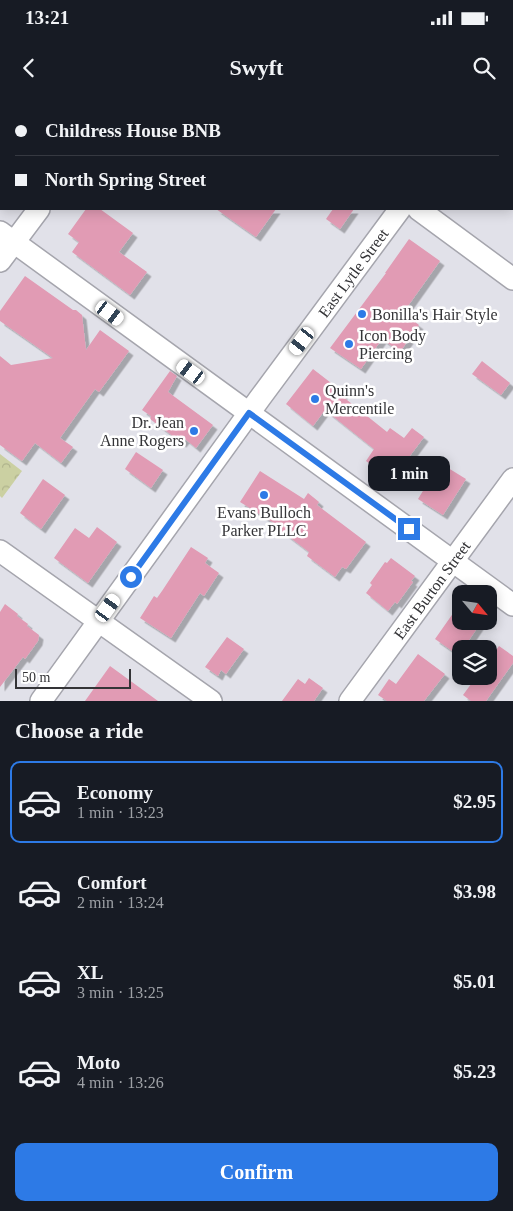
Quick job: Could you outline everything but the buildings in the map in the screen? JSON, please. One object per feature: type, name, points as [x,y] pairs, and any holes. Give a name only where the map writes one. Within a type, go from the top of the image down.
[{"type":"street","points":[[0,260],[7,237],[37,210]]},
{"type":"street","name":"East Lytle Street","points":[[41,701],[249,413],[399,210]]},
{"type":"street","points":[[419,210],[513,279]]},
{"type":"street","points":[[7,237],[513,605]]},
{"type":"street","name":"East Burton Street","points":[[350,701],[513,479]]},
{"type":"street","points":[[0,551],[210,701]]},
{"type":"green space","points":[[0,454],[22,471],[2,498],[0,496]]},
{"type":"place","name":"Bonilla's Hair Style","points":[[362,314]]},
{"type":"place","name":"Icon Body Piercing","points":[[349,344]]},
{"type":"place","name":"Quinn's Mercentile","points":[[315,399]]},
{"type":"place","name":"Dr. Jean Anne Rogers","points":[[194,431]]},
{"type":"place","name":"Evans Bulloch Parker PLLC","points":[[264,495]]},
{"type":"route","points":[[131,577],[249,413],[409,529]]}]
